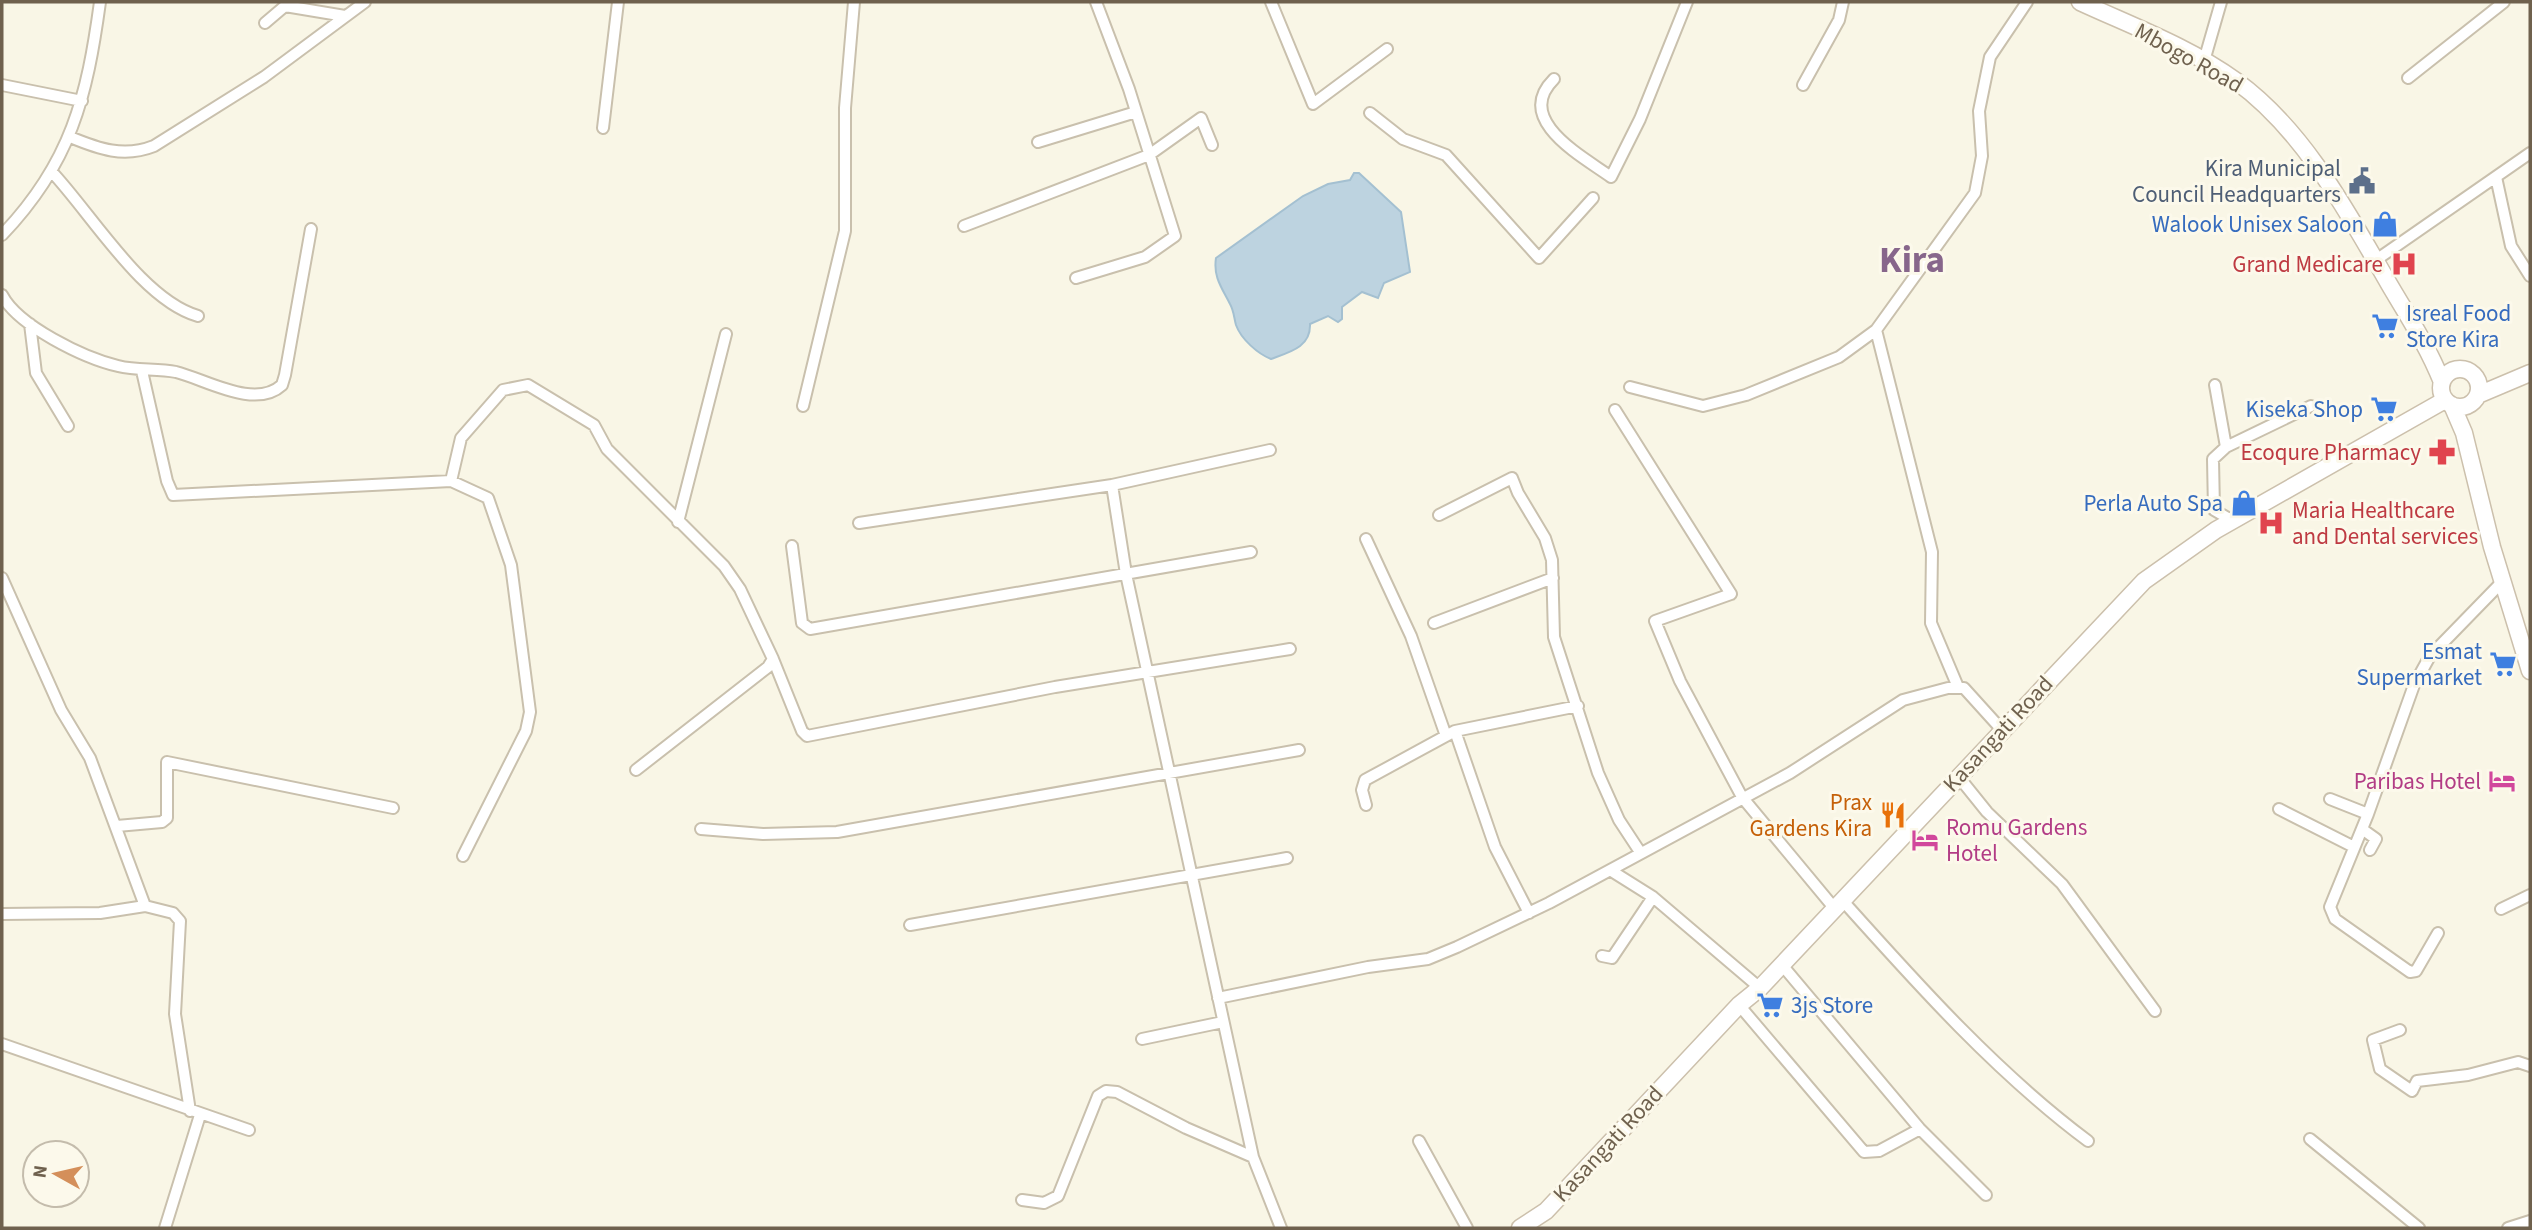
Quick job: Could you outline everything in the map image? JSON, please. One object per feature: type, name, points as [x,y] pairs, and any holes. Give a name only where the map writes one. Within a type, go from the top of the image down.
[{"type":"street","points":[[2,235],[41,189],[70,137],[82,101],[100,2]]},
{"type":"street","points":[[70,137],[118,153],[138,152],[154,146],[264,77],[365,2]]},
{"type":"street","points":[[603,128],[618,2]]},
{"type":"street","points":[[803,406],[845,231],[845,108],[855,2]]},
{"type":"street","points":[[1076,278],[1145,257],[1175,236],[1136,113],[1096,2]]},
{"type":"street","points":[[1271,2],[1313,104],[1387,49]]},
{"type":"street","points":[[1553,79],[1545,88],[1542,99],[1546,125],[1553,135],[1611,177],[1640,119],[1687,2]]},
{"type":"street","points":[[1802,85],[1839,20],[1843,2]]},
{"type":"street","points":[[1630,387],[1703,405],[1746,395],[1839,357],[1875,330],[1975,193],[1982,156],[1979,111],[1990,57],[2027,2]]},
{"type":"street","name":"Mbogo Road","points":[[2080,2],[2204,61],[2235,80],[2278,118],[2318,170],[2376,260],[2425,342],[2442,382]]},
{"type":"street","points":[[2204,61],[2221,2]]},
{"type":"street","points":[[2408,78],[2504,2]]},
{"type":"street","points":[[265,23],[285,6],[345,16]]},
{"type":"street","points":[[2,85],[82,101]]},
{"type":"street","points":[[1038,142],[1136,113]]},
{"type":"street","points":[[1370,113],[1403,139],[1446,155],[1539,258],[1593,198]]},
{"type":"street","points":[[964,226],[1149,155],[1201,118],[1212,145]]},
{"type":"street","points":[[2376,260],[2530,153]]},
{"type":"street","points":[[51,171],[123,258],[174,305],[198,316]]},
{"type":"street","points":[[2496,177],[2511,246],[2530,276]]},
{"type":"street","points":[[2,295],[14,313],[30,324],[97,360],[142,371],[176,372],[241,394],[279,388],[288,362],[311,229]]},
{"type":"street","points":[[30,324],[36,373],[68,426]]},
{"type":"street","points":[[1875,330],[1932,552],[1931,623],[1958,687]]},
{"type":"street","points":[[678,522],[726,334]]},
{"type":"street","name":"Mbogo Road","points":[[2425,342],[2458,368]]},
{"type":"street","points":[[2524,375],[2474,374],[2458,368],[2451,370],[2442,382],[2464,433],[2503,582],[2530,670]]},
{"type":"street","points":[[142,371],[167,481],[173,495],[451,481],[488,498],[507,554],[516,593],[530,712],[526,731],[463,856]]},
{"type":"street","points":[[2464,433],[2479,380],[2474,374]]},
{"type":"street","points":[[2449,403],[2474,400],[2524,375]]},
{"type":"street","points":[[451,481],[461,438],[503,390],[528,385],[594,425],[607,449],[724,566],[740,589],[773,659],[802,731],[810,736],[1055,687],[1290,649]]},
{"type":"street","points":[[2215,385],[2226,447]]},
{"type":"street","name":"Kasangati Road","points":[[1520,1228],[1546,1211],[1739,1005],[1760,988],[1839,905],[2144,580],[2172,559],[2234,521],[2449,403]]},
{"type":"street","points":[[2234,521],[2214,510],[2213,459],[2226,447],[2311,406]]},
{"type":"street","points":[[1615,410],[1731,594],[1655,621],[1680,681],[1742,797],[1839,905],[1952,1020],[2051,1113],[2088,1141]]},
{"type":"street","points":[[859,523],[1112,485],[1270,450]]},
{"type":"street","points":[[1439,515],[1512,478],[1545,538],[1552,559],[1554,637],[1598,773],[1619,820],[1640,852]]},
{"type":"street","points":[[1112,485],[1126,574],[1253,1157],[1280,1228]]},
{"type":"street","points":[[1366,538],[1411,636],[1495,847],[1529,913]]},
{"type":"street","points":[[792,546],[802,623],[810,629],[1251,552]]},
{"type":"street","points":[[2,578],[55,697],[89,758],[117,826],[145,906]]},
{"type":"street","points":[[1434,623],[1553,578]]},
{"type":"street","points":[[2438,933],[2416,971],[2410,972],[2335,919],[2330,907],[2421,671],[2430,656],[2503,582]]},
{"type":"street","points":[[636,770],[768,667],[773,659]]},
{"type":"street","points":[[1218,998],[1368,967],[1428,958],[1529,913],[1790,773],[1903,700],[1958,687],[1966,689],[2002,730]]},
{"type":"street","points":[[1366,805],[1362,790],[1365,780],[1451,734],[1578,706]]},
{"type":"street","points":[[701,829],[789,834],[836,832],[1299,750]]},
{"type":"street","points":[[117,826],[162,822],[167,818],[167,762],[393,808]]},
{"type":"street","points":[[1958,776],[1987,812],[2062,884],[2155,1012]]},
{"type":"street","points":[[2330,799],[2368,814]]},
{"type":"street","points":[[2279,809],[2354,847]]},
{"type":"street","points":[[2362,829],[2376,839],[2370,850]]},
{"type":"street","points":[[910,925],[1193,875],[1216,868],[1287,858]]},
{"type":"street","points":[[1610,870],[1653,897],[1760,988]]},
{"type":"street","points":[[2501,909],[2530,895]]},
{"type":"street","points":[[1602,957],[1612,958],[1653,897]]},
{"type":"street","points":[[2,914],[100,914],[145,906],[173,913],[180,921],[175,1014],[195,1113],[165,1228]]},
{"type":"street","points":[[1782,965],[1920,1129],[1986,1195]]},
{"type":"street","points":[[1739,1005],[1864,1152],[1878,1152],[1920,1129]]},
{"type":"street","points":[[1142,1039],[1223,1022]]},
{"type":"street","points":[[2400,1031],[2373,1040],[2380,1069],[2412,1091],[2417,1081],[2468,1075],[2518,1062],[2530,1066]]},
{"type":"street","points":[[2,1044],[249,1130]]},
{"type":"street","points":[[1022,1200],[1044,1203],[1058,1196],[1098,1096],[1106,1091],[1117,1091],[1186,1128],[1253,1157]]},
{"type":"street","points":[[2310,1139],[2419,1228]]},
{"type":"street","points":[[1419,1141],[1468,1228]]},
{"type":"street","points":[[2508,1228],[2530,1221]]},
{"type":"water","points":[[1354,173],[1359,173],[1401,212],[1410,272],[1384,283],[1378,298],[1362,292],[1342,307],[1342,319],[1338,322],[1328,316],[1310,324],[1307,338],[1298,348],[1271,359],[1266,357],[1250,345],[1238,330],[1217,277],[1216,258],[1303,196],[1328,184],[1350,180]]},
{"type":"place","name":"Kira Municipal Council Headquarters","points":[[2362,181]]},
{"type":"place","name":"Walook Unisex Saloon","points":[[2385,224]]},
{"type":"place","name":"Grand Medicare","points":[[2404,264]]},
{"type":"place","name":"Isreal Food Store Kira","points":[[2385,326]]},
{"type":"place","name":"Kiseka Shop","points":[[2384,409]]},
{"type":"place","name":"Ecoqure Pharmacy","points":[[2442,452]]},
{"type":"place","name":"Perla Auto Spa","points":[[2244,503]]},
{"type":"place","name":"Maria Healthcare and Dental services","points":[[2271,523]]},
{"type":"place","name":"Esmat Supermarket","points":[[2503,664]]},
{"type":"place","name":"Paribas Hotel","points":[[2502,781]]},
{"type":"place","name":"Prax Gardens Kira","points":[[1893,815]]},
{"type":"place","name":"Romu Gardens Hotel","points":[[1925,840]]},
{"type":"place","name":"3js Store","points":[[1770,1005]]},
{"type":"district","name":"Kira","points":[[1912,260]]}]
